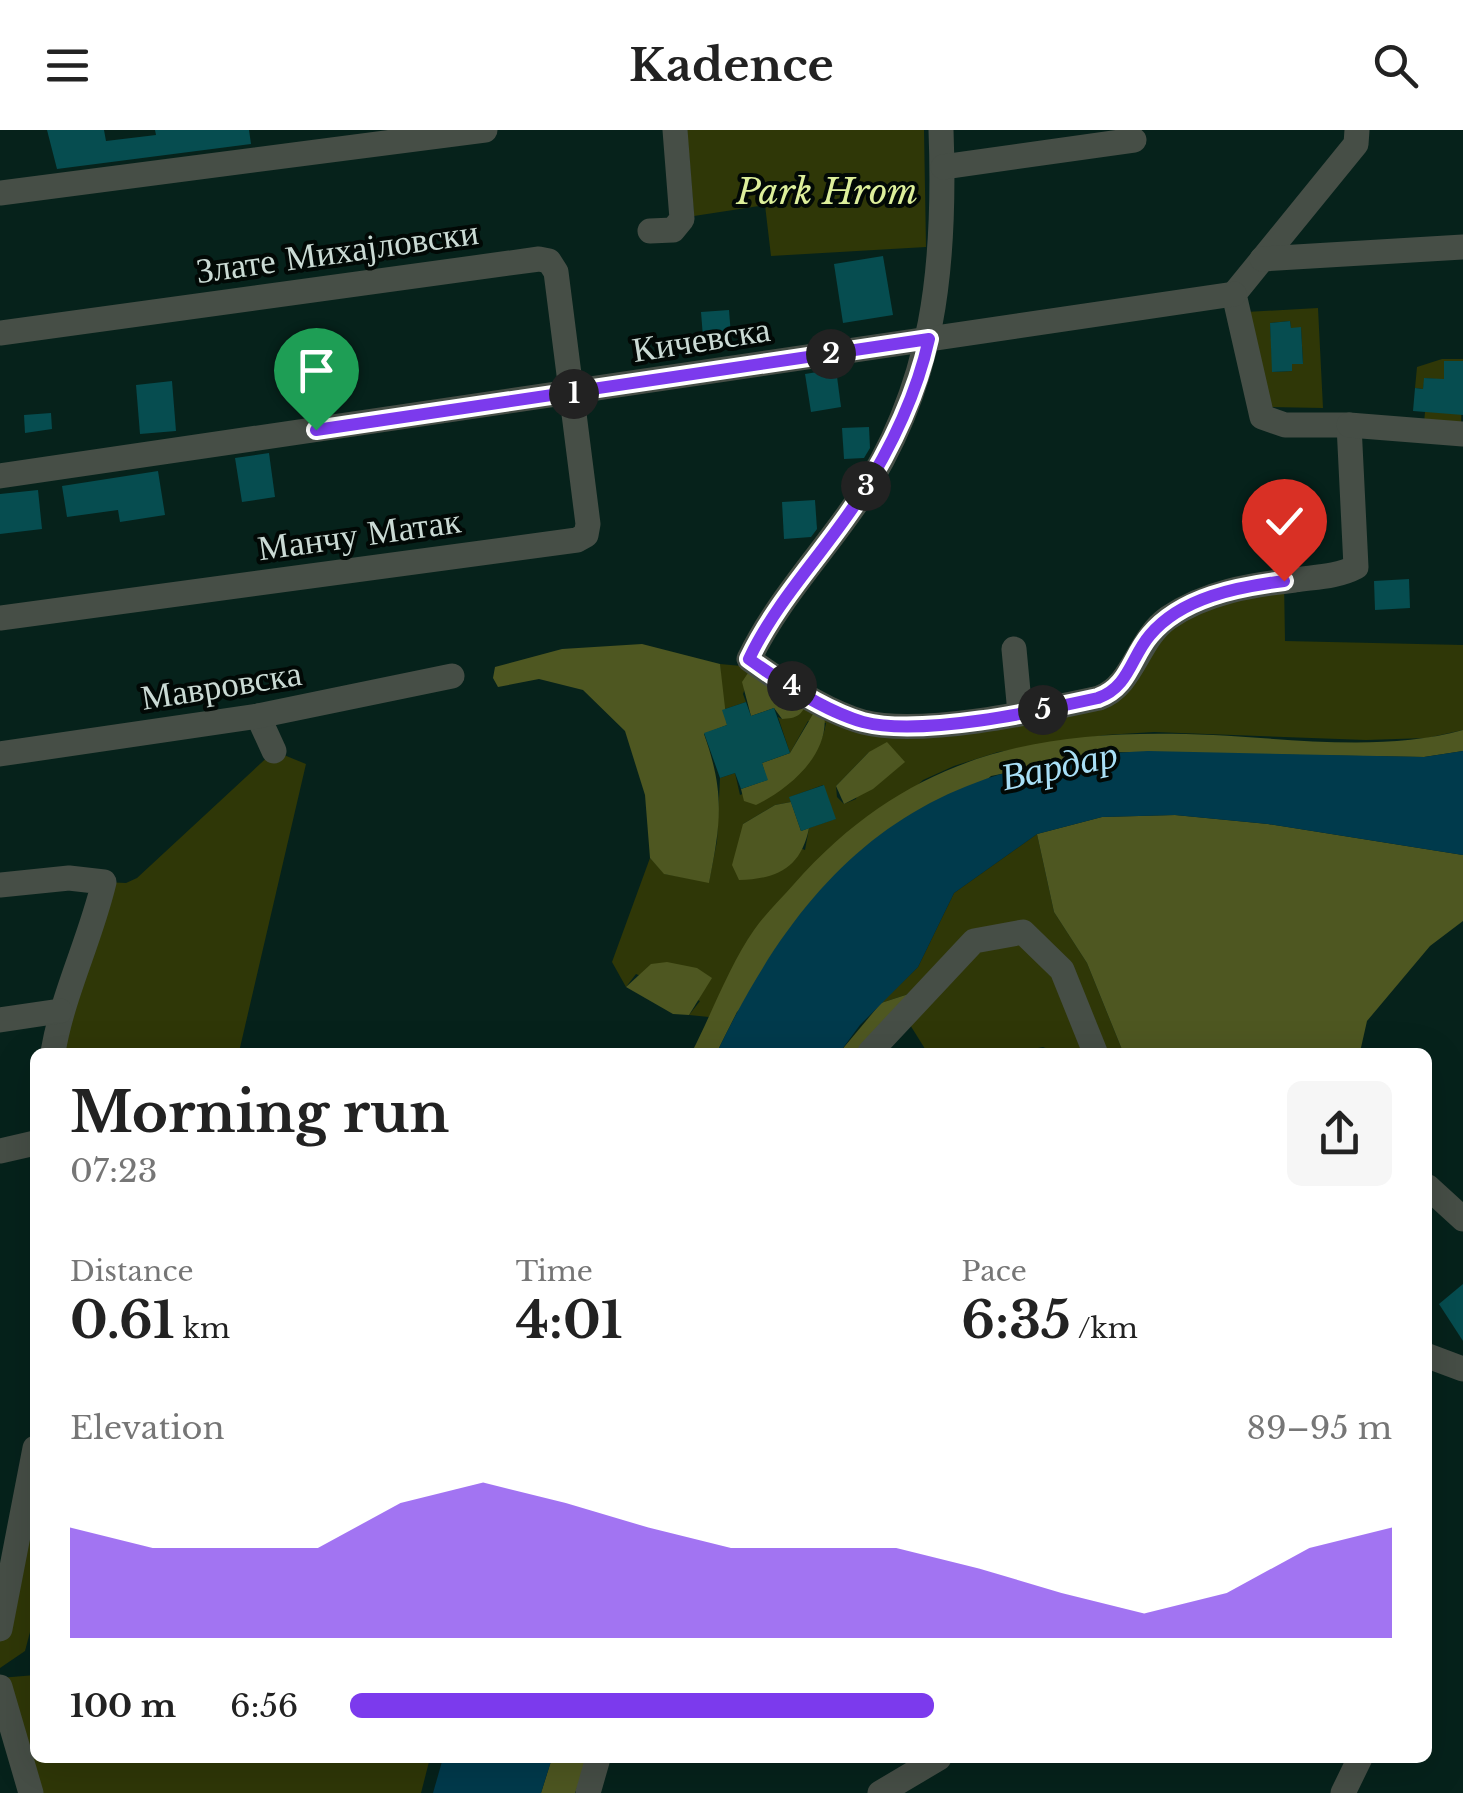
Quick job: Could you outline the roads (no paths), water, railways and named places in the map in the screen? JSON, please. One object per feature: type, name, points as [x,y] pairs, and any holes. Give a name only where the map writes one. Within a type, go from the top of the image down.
[{"type":"street","points":[[0,193],[486,130]]},
{"type":"street","points":[[650,231],[678,228],[682,219],[674,130]]},
{"type":"street","points":[[941,130],[940,258],[921,376],[894,439],[858,500],[776,609],[749,659],[862,722],[930,724],[1020,712],[1116,691],[1159,626],[1210,597],[1356,568],[1349,426]]},
{"type":"street","points":[[1357,130],[1356,144],[1234,294],[1262,417],[1285,425],[1463,434]]},
{"type":"street","points":[[942,167],[1134,140]]},
{"type":"street","points":[[1262,259],[1463,247]]},
{"type":"street","name":"Злате Михајловски","points":[[0,333],[539,259],[549,262],[556,272],[570,395]]},
{"type":"street","name":"Кичевска","points":[[0,476],[570,395],[1234,294]]},
{"type":"street","name":"Манчу Матак","points":[[0,618],[577,540],[586,535],[588,524],[570,395]]},
{"type":"street","points":[[1014,649],[1020,712]]},
{"type":"street","name":"Мавровска","points":[[0,754],[258,716],[452,676]]},
{"type":"street","points":[[258,716],[274,751]]},
{"type":"street","points":[[0,885],[69,878],[104,882],[92,932],[60,1011],[54,1048]]},
{"type":"street","points":[[874,1048],[974,941],[1023,932],[1062,970],[1093,1048]]},
{"type":"street","points":[[0,1020],[60,1011]]},
{"type":"street","points":[[0,1150],[30,1144]]},
{"type":"street","points":[[1432,1191],[1463,1219]]},
{"type":"street","points":[[1432,1357],[1463,1369]]},
{"type":"street","points":[[0,1630],[30,1474]]},
{"type":"street","points":[[0,1687],[30,1793]]},
{"type":"street","points":[[588,1793],[597,1763]]},
{"type":"street","points":[[880,1793],[931,1763]]},
{"type":"street","points":[[1343,1793],[1358,1763]]},
{"type":"water","name":"Вардар","points":[[1148,751],[1424,757],[1463,751],[1463,855],[1268,824],[1175,815],[1102,817],[1037,834],[954,893],[918,967],[860,1025],[843,1048],[719,1048],[753,983],[793,924],[836,873],[884,832],[938,799],[1000,774],[1069,759]]},
{"type":"water","points":[[442,1763],[550,1763],[541,1793],[433,1793]]},
{"type":"park label","name":"Park Hrom","points":[[827,191]]}]
